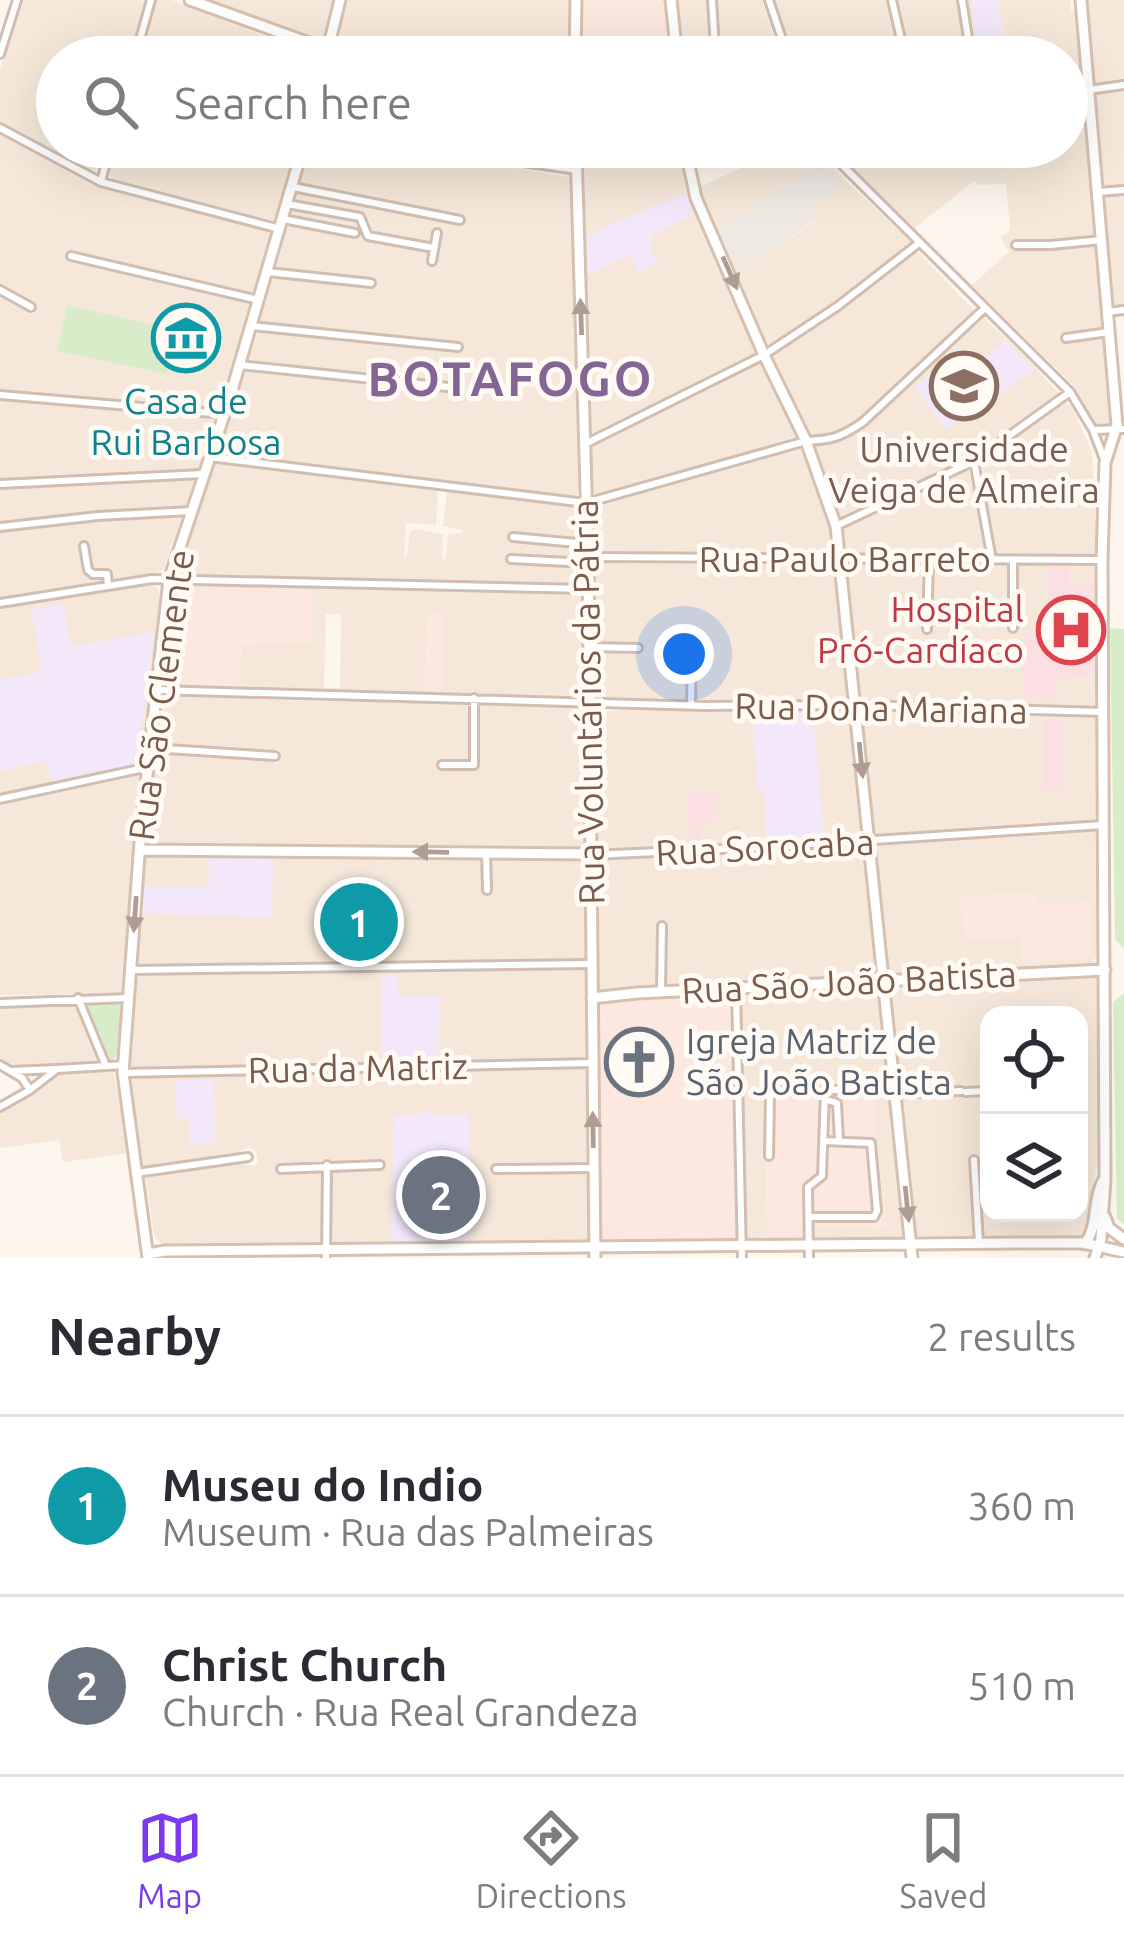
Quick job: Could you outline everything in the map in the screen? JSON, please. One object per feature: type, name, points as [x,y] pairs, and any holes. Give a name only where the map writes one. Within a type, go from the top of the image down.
[{"type":"main road","points":[[190,0],[281,36]]},
{"type":"main road","points":[[331,36],[340,0]]},
{"type":"main road","points":[[575,36],[576,0]]},
{"type":"main road","points":[[671,0],[675,36]]},
{"type":"main road","points":[[1082,0],[1085,36]]},
{"type":"main road","points":[[1088,68],[1120,430],[1105,463],[1102,560],[1105,1179],[1097,1252]]},
{"type":"main road","name":"Rua São Clemente","points":[[148,1256],[123,1069],[140,850],[170,580],[239,365],[257,326],[259,300],[297,168]]},
{"type":"main road","points":[[690,168],[696,198],[806,441],[836,526],[912,1258]]},
{"type":"main road","name":"Rua Voluntários da Pátria","points":[[577,170],[588,560],[595,1253]]},
{"type":"main road","name":"Rua Sorocaba","points":[[140,850],[590,854]]},
{"type":"main road","name":"Rua São João Batista","points":[[592,998],[1106,970]]},
{"type":"main road","points":[[1085,1244],[1105,1179]]},
{"type":"main road","points":[[1104,1215],[1109,1228],[1124,1239]]},
{"type":"main road","points":[[148,1256],[165,1251],[292,1253],[326,1248],[397,1253],[741,1252],[911,1243],[1085,1244],[1097,1252],[1124,1253]]},
{"type":"main road","points":[[1114,1258],[1124,1253]]},
{"type":"street","points":[[0,54],[17,0]]},
{"type":"street","points":[[141,36],[151,0]]},
{"type":"street","points":[[712,0],[714,36]]},
{"type":"street","points":[[769,0],[781,36]]},
{"type":"street","points":[[892,0],[900,36]]},
{"type":"street","points":[[962,0],[968,36]]},
{"type":"street","points":[[1090,90],[1124,85]]},
{"type":"street","points":[[0,128],[36,147]]},
{"type":"street","points":[[75,168],[101,182],[282,224],[356,233]]},
{"type":"street","points":[[101,182],[105,168]]},
{"type":"street","points":[[563,168],[577,170]]},
{"type":"street","points":[[845,168],[1070,392],[1093,430],[1105,463]]},
{"type":"street","points":[[292,187],[460,220]]},
{"type":"street","points":[[1098,192],[1124,190]]},
{"type":"street","points":[[287,204],[360,218],[368,236],[434,248]]},
{"type":"street","points":[[432,261],[437,233]]},
{"type":"street","points":[[1016,245],[1102,240]]},
{"type":"street","points":[[585,444],[764,355],[838,306],[919,243]]},
{"type":"street","points":[[71,256],[259,300]]},
{"type":"street","points":[[268,272],[371,284]]},
{"type":"street","points":[[0,290],[31,307]]},
{"type":"street","points":[[209,457],[586,503],[806,441],[832,440],[863,422],[985,308]]},
{"type":"street","points":[[1107,312],[1124,310]]},
{"type":"street","points":[[257,326],[458,347]]},
{"type":"street","points":[[1066,338],[1109,332]]},
{"type":"street","points":[[239,365],[448,387]]},
{"type":"street","points":[[836,526],[974,461],[1070,392]]},
{"type":"street","points":[[0,395],[224,414]]},
{"type":"street","points":[[1093,430],[1120,430]]},
{"type":"street","points":[[974,461],[992,560]]},
{"type":"street","points":[[0,484],[203,474]]},
{"type":"street","points":[[0,527],[190,511]]},
{"type":"street","points":[[513,537],[587,544]]},
{"type":"street","points":[[573,544],[573,564]]},
{"type":"street","points":[[84,546],[88,570],[106,574],[109,586]]},
{"type":"street","name":"Rua Paulo Barreto","points":[[511,559],[573,564],[588,560],[1102,560]]},
{"type":"street","points":[[927,629],[929,560]]},
{"type":"street","points":[[1012,560],[1013,628]]},
{"type":"street","points":[[0,603],[152,579],[587,589]]},
{"type":"street","points":[[927,611],[1013,612]]},
{"type":"street","points":[[691,705],[692,638]]},
{"type":"street","points":[[588,647],[638,648]]},
{"type":"street","name":"Rua Dona Mariana","points":[[156,690],[1103,712]]},
{"type":"street","points":[[442,765],[474,764],[475,698]]},
{"type":"street","points":[[151,748],[275,756]]},
{"type":"street","points":[[0,799],[149,767]]},
{"type":"street","name":"Rua Sorocaba","points":[[590,854],[1103,825]]},
{"type":"street","points":[[486,853],[487,890]]},
{"type":"street","points":[[661,992],[662,926]]},
{"type":"street","points":[[131,970],[592,964]]},
{"type":"street","points":[[736,988],[741,1252]]},
{"type":"street","points":[[78,998],[106,1066]]},
{"type":"street","points":[[0,1003],[129,998]]},
{"type":"street","name":"Rua da Matriz","points":[[12,1071],[106,1066],[592,1063]]},
{"type":"street","points":[[0,1064],[30,1090]]},
{"type":"street","points":[[0,1106],[57,1069]]},
{"type":"street","points":[[769,1156],[770,1094],[774,1091],[825,1095],[980,1091]]},
{"type":"street","points":[[809,1258],[808,1187],[822,1176],[825,1095]]},
{"type":"street","points":[[825,1095],[838,1102],[839,1142]]},
{"type":"street","points":[[809,1217],[876,1215],[873,1146],[823,1141]]},
{"type":"street","points":[[136,1173],[248,1157]]},
{"type":"street","points":[[974,1160],[980,1243]]},
{"type":"street","points":[[326,1248],[327,1165]]},
{"type":"street","points":[[281,1169],[380,1165]]},
{"type":"street","points":[[496,1169],[594,1168]]},
{"type":"street","points":[[1015,1243],[1015,1258]]},
{"type":"street","points":[[860,1245],[862,1258]]},
{"type":"shaded area","points":[[21,0],[146,0],[136,36],[36,36],[36,141],[0,122],[0,69]]},
{"type":"shaded area","points":[[156,0],[172,0],[264,36],[147,36]]},
{"type":"shaded area","points":[[206,0],[334,0],[323,36],[308,36]]},
{"type":"shaded area","points":[[346,0],[570,0],[569,36],[338,36]]},
{"type":"shaded area","points":[[582,0],[666,0],[670,36],[582,36]]},
{"type":"shaded area","points":[[676,0],[708,0],[712,36],[680,36]]},
{"type":"shaded area","points":[[714,0],[762,0],[773,36],[713,36]]},
{"type":"shaded area","points":[[773,0],[888,0],[896,36],[785,36]]},
{"type":"shaded area","points":[[895,0],[959,0],[965,36],[903,36]]},
{"type":"shaded area","points":[[964,0],[1070,0],[1071,11],[1079,12],[1081,36],[970,36]]},
{"type":"shaded area","points":[[971,0],[998,0],[1004,36],[976,36]]},
{"type":"shaded area","points":[[1086,0],[1124,0],[1124,82],[1098,85],[1093,81]]},
{"type":"shaded area","points":[[1124,89],[1124,187],[1104,189],[1094,95]]},
{"type":"shaded area","points":[[1088,121],[1110,425],[1093,425],[1072,384],[852,168],[1088,168]],"holes":[[[974,181],[1006,184],[1010,228],[1000,236],[1009,252],[972,285],[915,228]]]},
{"type":"shaded area","points":[[0,135],[36,154],[36,168],[61,168],[91,184],[94,178],[276,229],[259,300],[253,299],[220,408],[0,390],[0,297],[33,314],[38,305],[0,284]]},
{"type":"shaded area","points":[[112,168],[291,168],[274,221],[114,181]]},
{"type":"shaded area","points":[[303,168],[516,168],[570,177],[577,496],[218,453],[258,331],[459,350],[460,346],[260,322]]},
{"type":"shaded area","points":[[585,168],[683,168],[698,220],[758,354],[591,438]]},
{"type":"shaded area","points":[[693,168],[697,168],[699,187],[741,168],[834,168],[909,240],[911,245],[829,307],[766,347],[695,187]],"holes":[[[840,188],[808,208],[816,221],[739,273],[719,228],[760,202]]]},
{"type":"shaded area","points":[[820,168],[841,188],[809,208],[816,220],[739,273],[718,228],[758,199]]},
{"type":"shaded area","points":[[685,192],[694,214],[651,236],[654,242],[649,246],[658,262],[639,273],[629,254],[588,275],[587,236]]},
{"type":"shaded area","points":[[1124,195],[1124,307],[1113,308],[1102,200]]},
{"type":"shaded area","points":[[916,250],[975,311],[846,430],[821,439],[809,434],[770,356]]},
{"type":"shaded area","points":[[984,318],[1060,395],[964,462],[840,519],[813,447],[854,432]]},
{"type":"shaded area","name":"Universidade Veiga de Almeira","points":[[1006,340],[1035,370],[946,429],[915,388],[958,347],[977,366]]},
{"type":"shaded area","points":[[760,363],[798,440],[593,495],[591,446]]},
{"type":"shaded area","points":[[0,400],[215,420],[197,471],[0,481]]},
{"type":"shaded area","points":[[1064,403],[1071,405],[1092,452],[1098,552],[995,554],[981,461]]},
{"type":"shaded area","points":[[801,449],[828,514],[832,554],[591,550],[591,511],[596,503]]},
{"type":"shaded area","points":[[215,462],[438,490],[436,525],[406,523],[404,557],[414,529],[443,534],[442,559],[446,559],[448,534],[463,530],[443,526],[447,491],[577,506],[580,582],[529,585],[179,575]]},
{"type":"shaded area","points":[[968,470],[986,555],[844,553],[844,528]]},
{"type":"shaded area","points":[[192,478],[160,572],[0,599],[0,487]]},
{"type":"shaded area","points":[[834,563],[849,700],[595,698],[595,564]]},
{"type":"shaded area","points":[[851,563],[924,563],[925,631],[930,630],[931,616],[1010,616],[1012,635],[1016,634],[1016,563],[1095,564],[1097,707],[861,702],[846,569]]},
{"type":"shaded area","points":[[932,563],[1010,563],[1011,608],[930,608]]},
{"type":"shaded area","name":"Hospital Pró-Cardíaco","points":[[1048,567],[1068,567],[1069,586],[1095,585],[1094,676],[1057,675],[1057,699],[1023,697],[1023,635],[1048,635]]},
{"type":"shaded area","points":[[150,585],[158,588],[161,601],[142,767],[0,796],[0,608]]},
{"type":"shaded area","points":[[181,587],[576,593],[581,598],[583,693],[420,695],[164,685],[176,591]],"holes":[[[187,589],[312,591],[242,645],[239,686],[165,682]],[[326,614],[341,614],[340,688],[324,688]],[[428,614],[442,614],[441,690],[425,689]]]},
{"type":"shaded area","points":[[192,588],[312,591],[311,644],[242,645],[240,686],[164,682],[178,597]]},
{"type":"shaded area","points":[[63,604],[71,646],[155,632],[136,766],[52,784],[46,761],[0,771],[0,679],[42,672],[31,608]]},
{"type":"shaded area","points":[[428,614],[443,614],[442,690],[425,690]]},
{"type":"shaded area","points":[[162,695],[580,705],[584,845],[513,849],[147,846],[155,752],[279,762],[277,748],[271,754],[157,745]]},
{"type":"shaded area","points":[[667,707],[849,711],[863,836],[596,852],[595,712]]},
{"type":"shaded area","points":[[813,714],[824,836],[767,840],[764,789],[757,789],[752,715]]},
{"type":"shaded area","points":[[860,714],[1094,717],[1097,820],[875,835]]},
{"type":"shaded area","points":[[1043,720],[1064,720],[1063,789],[1043,790]]},
{"type":"shaded area","points":[[141,772],[124,989],[117,994],[0,995],[0,801]]},
{"type":"shaded area","points":[[714,791],[715,821],[702,822],[703,842],[691,843],[687,792]]},
{"type":"shaded area","points":[[1095,831],[1095,964],[889,975],[874,845]],"holes":[[[1092,902],[1088,955],[1023,961],[1022,938]]]},
{"type":"shaded area","points":[[864,846],[876,976],[598,990],[597,860]]},
{"type":"shaded area","points":[[146,854],[583,858],[586,958],[141,966],[137,962]]},
{"type":"shaded area","points":[[208,856],[274,856],[271,918],[143,913],[144,887],[209,887]]},
{"type":"shaded area","points":[[1037,891],[1038,904],[1092,902],[1092,954],[1088,958],[1023,962],[1021,938],[965,941],[960,897]]},
{"type":"shaded area","points":[[583,968],[587,972],[584,1059],[131,1066],[136,978],[141,974]]},
{"type":"shaded area","points":[[382,975],[398,975],[398,996],[440,996],[438,1059],[381,1061]]},
{"type":"shaded area","points":[[1097,977],[1098,1156],[1088,1218],[1088,1006],[980,1006],[980,1207],[975,1158],[969,1159],[976,1236],[916,1236],[892,988]]},
{"type":"shaded area","points":[[877,988],[901,1238],[744,1237],[739,999],[744,994]],"holes":[[[871,1088],[887,1228],[813,1228],[813,1234],[767,1235],[766,1089]]]},
{"type":"shaded area","points":[[726,995],[732,1006],[736,1238],[602,1241],[598,1007],[606,1001]]},
{"type":"shaded area","points":[[69,1004],[78,1010],[97,1062],[18,1067],[2,1060],[0,1008]]},
{"type":"shaded area","points":[[583,1067],[588,1071],[587,1163],[491,1165],[490,1173],[586,1174],[589,1237],[585,1241],[166,1245],[154,1236],[146,1178],[258,1162],[249,1147],[230,1157],[144,1167],[130,1086],[135,1078]]},
{"type":"shaded area","points":[[74,1070],[114,1073],[128,1153],[63,1162],[59,1140],[0,1148],[0,1110],[47,1078]]},
{"type":"shaded area","points":[[175,1080],[214,1080],[215,1142],[190,1146],[189,1118],[177,1119]]},
{"type":"shaded area","points":[[872,1088],[887,1229],[814,1228],[814,1234],[767,1236],[766,1089]]},
{"type":"shaded area","points":[[421,1111],[469,1114],[469,1241],[391,1241],[394,1115],[420,1115]]},
{"type":"shaded area","points":[[981,1222],[1087,1222],[1085,1236],[983,1237]]},
{"type":"green space","points":[[67,305],[170,329],[167,343],[174,346],[167,374],[57,351]]},
{"type":"green space","points":[[1110,628],[1124,629],[1124,949],[1115,939]]},
{"type":"green space","points":[[1124,993],[1124,1225],[1117,1218],[1113,1002]]},
{"type":"green space","points":[[116,1002],[123,1012],[122,1040],[110,1062],[85,1007]]},
{"type":"place","name":"Casa de Rui Barbosa","points":[[186,338]]},
{"type":"place","name":"Universidade Veiga de Almeira","points":[[964,386]]},
{"type":"place","name":"Hospital Pró-Cardíaco","points":[[1071,630]]},
{"type":"place","name":"Museu do Indio","points":[[359,922]]},
{"type":"place","name":"Igreja Matriz de São João Batista","points":[[639,1062]]},
{"type":"place","name":"Christ Church","points":[[441,1195]]},
{"type":"district","name":"BOTAFOGO","points":[[511,379]]}]
